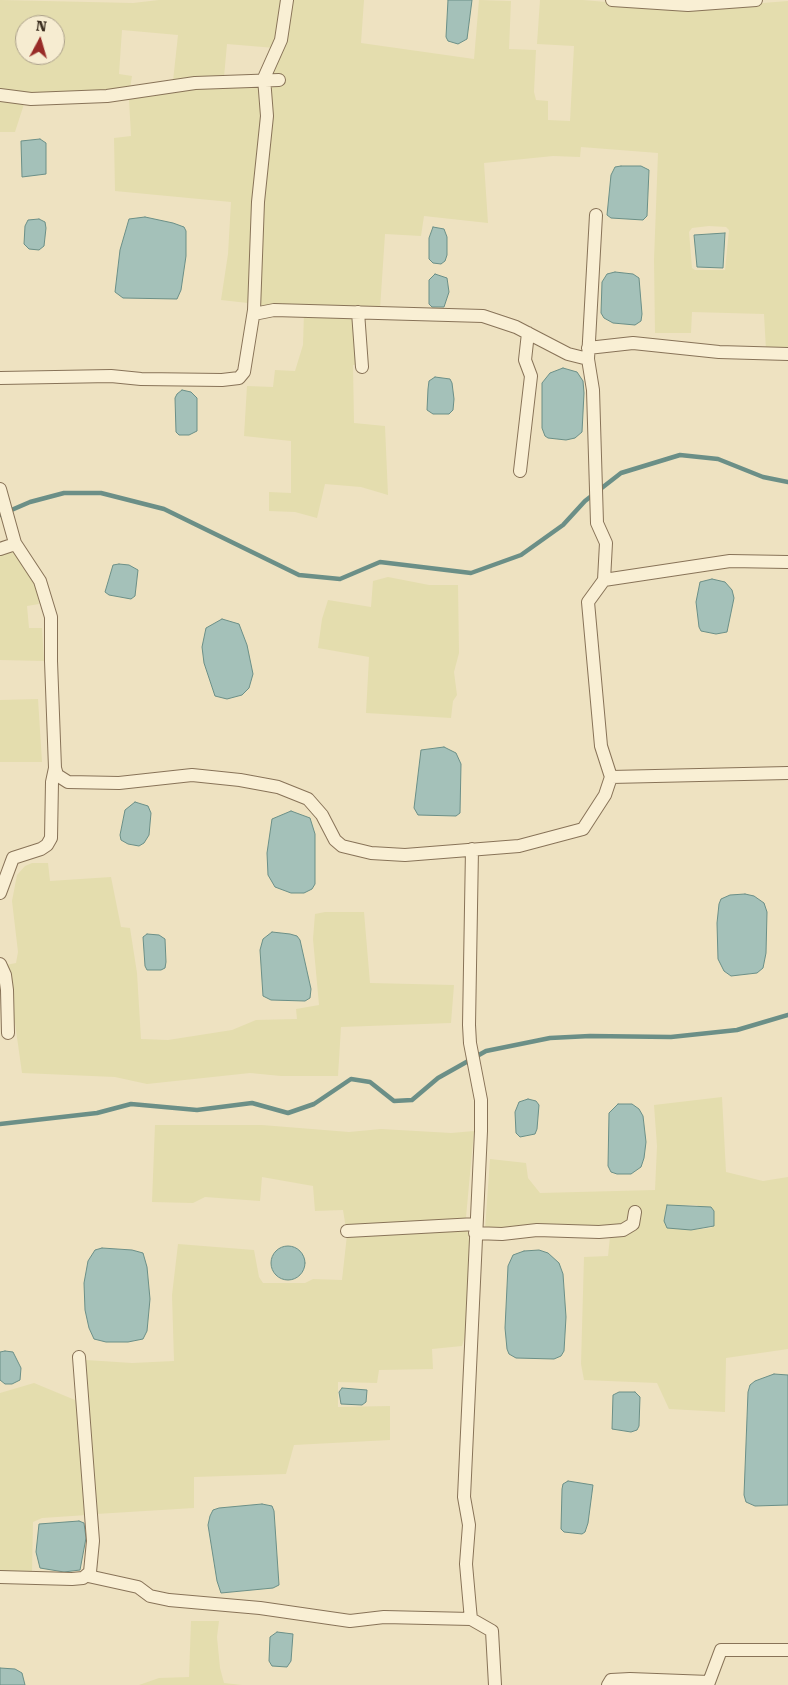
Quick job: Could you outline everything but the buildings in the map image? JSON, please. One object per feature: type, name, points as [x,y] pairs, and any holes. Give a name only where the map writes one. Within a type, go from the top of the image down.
[{"type":"street","points":[[0,378],[240,378],[244,372],[254,314],[258,202],[267,116],[264,80],[265,72],[276,54],[281,40],[286,0]]},
{"type":"street","points":[[612,0],[688,5],[756,0]]},
{"type":"street","points":[[0,95],[31,99],[107,96],[194,83],[279,80]]},
{"type":"street","points":[[55,768],[57,775],[72,783],[119,783],[192,775],[240,780],[278,787],[308,799],[322,815],[335,840],[342,846],[371,853],[404,856],[519,846],[583,830],[605,795],[611,778],[601,746],[588,602],[604,580],[606,543],[597,523],[593,390],[588,353],[596,215]]},
{"type":"street","points":[[254,314],[274,310],[483,316],[528,333],[568,354],[588,353],[633,343],[719,352],[788,354]]},
{"type":"street","points":[[358,312],[362,367]]},
{"type":"street","points":[[520,471],[530,376],[524,360],[528,333]]},
{"type":"street","points":[[0,489],[15,544],[40,582],[51,617],[55,768],[52,782],[51,838],[47,845],[41,849],[14,858],[0,893]]},
{"type":"street","points":[[0,549],[15,544]]},
{"type":"street","points":[[604,580],[730,561],[788,562]]},
{"type":"street","points":[[611,778],[788,772]]},
{"type":"street","points":[[471,1619],[466,1564],[469,1525],[464,1497],[481,1131],[481,1100],[470,1043],[472,849]]},
{"type":"street","points":[[0,964],[5,975],[7,990],[8,1033]]},
{"type":"street","points":[[347,1231],[475,1228],[502,1234],[537,1230],[599,1232],[623,1230],[633,1224],[635,1212]]},
{"type":"street","points":[[79,1357],[93,1540],[88,1576]]},
{"type":"street","points":[[0,1576],[72,1579],[88,1576],[138,1587],[150,1596],[169,1600],[260,1608],[341,1620],[441,1617],[471,1619],[492,1632],[495,1685]]},
{"type":"street","points":[[608,1685],[611,1680],[630,1678],[708,1682],[721,1650],[788,1650]]},
{"type":"shaded area","points":[[0,0],[133,3],[159,0],[283,0],[275,48],[227,44],[224,77],[173,81],[178,35],[122,30],[119,74],[132,76],[130,89],[35,94],[0,90]]},
{"type":"shaded area","points":[[290,0],[364,0],[361,43],[474,59],[479,0],[511,1],[509,49],[536,50],[534,92],[536,100],[548,101],[548,120],[570,121],[574,46],[537,44],[540,0],[583,0],[688,9],[788,1],[788,351],[766,350],[764,314],[692,312],[691,333],[655,333],[654,260],[658,153],[581,147],[580,157],[553,156],[484,163],[488,223],[424,216],[421,236],[385,234],[380,309],[259,308],[248,303],[221,300],[228,254],[231,202],[115,191],[114,138],[131,136],[129,99],[175,89],[269,85]],"holes":[[[726,227],[729,230],[725,270],[695,270],[692,268],[689,232],[692,228]]]},
{"type":"shaded area","points":[[0,100],[24,104],[15,132],[0,132]]},
{"type":"shaded area","points":[[304,313],[355,317],[357,365],[353,365],[354,423],[385,426],[388,495],[361,487],[325,484],[317,518],[295,512],[269,511],[269,492],[291,493],[291,441],[244,436],[247,386],[273,387],[275,370],[295,371],[303,345]]},
{"type":"shaded area","points":[[9,550],[15,552],[36,587],[39,604],[27,606],[29,628],[42,628],[44,661],[0,660],[0,552]]},
{"type":"shaded area","points":[[388,577],[429,585],[458,585],[459,653],[454,672],[457,695],[453,701],[451,718],[366,713],[369,657],[318,648],[322,619],[328,600],[371,607],[373,581]]},
{"type":"shaded area","points":[[38,699],[42,762],[0,762],[0,700]]},
{"type":"shaded area","points":[[32,863],[48,863],[50,881],[111,877],[121,927],[130,928],[137,973],[141,1039],[168,1040],[232,1030],[256,1020],[297,1019],[296,1009],[319,1005],[313,939],[315,914],[325,912],[364,912],[370,983],[454,985],[451,1023],[341,1027],[338,1076],[281,1076],[250,1073],[147,1084],[115,1077],[22,1073],[15,1023],[11,1021],[6,965],[16,963],[18,952],[12,901],[17,875],[25,866]]},
{"type":"shaded area","points":[[722,1097],[726,1172],[763,1181],[788,1177],[788,1349],[726,1358],[725,1412],[669,1409],[657,1383],[584,1380],[581,1364],[584,1257],[608,1256],[611,1227],[485,1229],[490,1159],[526,1163],[528,1178],[540,1193],[655,1190],[657,1146],[654,1105]],"holes":[[[667,1205],[697,1205],[712,1228],[691,1230]]]},
{"type":"shaded area","points":[[155,1125],[262,1125],[349,1132],[381,1129],[451,1133],[474,1131],[466,1217],[469,1241],[468,1326],[462,1346],[432,1349],[433,1369],[379,1370],[377,1383],[338,1382],[338,1407],[390,1406],[390,1440],[294,1445],[286,1474],[194,1477],[194,1508],[96,1514],[86,1399],[86,1360],[132,1363],[174,1361],[172,1295],[178,1244],[254,1250],[259,1277],[263,1283],[305,1283],[313,1279],[342,1280],[347,1235],[343,1210],[315,1211],[313,1186],[262,1177],[260,1201],[205,1197],[193,1203],[152,1202]]},
{"type":"shaded area","points":[[34,1383],[75,1400],[78,1407],[87,1515],[42,1518],[33,1522],[32,1573],[0,1572],[0,1393]]},
{"type":"shaded area","points":[[191,1621],[219,1621],[217,1637],[220,1668],[224,1683],[242,1685],[139,1685],[159,1678],[189,1677]]},
{"type":"water","points":[[448,0],[472,0],[467,39],[458,44],[448,41],[446,37]]},
{"type":"water","points":[[40,139],[46,143],[46,174],[22,177],[21,141]]},
{"type":"water","points":[[641,166],[649,170],[647,216],[643,220],[611,218],[607,215],[611,175],[615,167]]},
{"type":"water","points":[[145,217],[173,223],[184,227],[186,231],[186,256],[181,290],[177,299],[123,298],[115,292],[120,250],[129,219]]},
{"type":"water","points":[[39,219],[45,222],[44,246],[39,250],[29,249],[24,244],[25,226],[28,220]]},
{"type":"water","points":[[433,227],[444,229],[447,237],[447,255],[445,261],[441,264],[433,263],[429,259],[429,238]]},
{"type":"water","points":[[725,233],[723,268],[697,267],[694,235]]},
{"type":"water","points":[[615,272],[633,274],[639,278],[642,314],[641,321],[635,325],[613,323],[604,318],[601,313],[602,282],[607,274]]},
{"type":"water","points":[[435,274],[447,278],[449,292],[444,307],[432,307],[429,304],[429,280]]},
{"type":"water","points":[[563,368],[577,372],[583,381],[584,393],[582,432],[575,438],[566,440],[548,438],[545,436],[542,428],[542,383],[550,373]]},
{"type":"water","points":[[435,377],[450,379],[452,383],[453,410],[449,414],[433,414],[427,410],[429,381]]},
{"type":"water","points":[[182,390],[191,392],[197,398],[197,431],[189,435],[179,435],[176,432],[175,398]]},
{"type":"water","points":[[113,565],[129,565],[138,570],[135,596],[131,599],[109,595],[105,592]]},
{"type":"water","points":[[712,579],[725,582],[732,590],[734,598],[727,632],[716,634],[701,631],[696,602],[700,582]]},
{"type":"water","points":[[222,619],[239,624],[247,645],[253,674],[249,688],[242,695],[227,699],[215,696],[204,663],[202,647],[206,628]]},
{"type":"water","points":[[444,747],[456,753],[461,764],[460,813],[456,816],[418,815],[414,808],[421,750]]},
{"type":"water","points":[[135,802],[148,806],[151,813],[149,835],[144,843],[139,846],[128,844],[121,840],[120,835],[125,810]]},
{"type":"water","points":[[291,811],[310,818],[315,834],[315,884],[312,889],[304,893],[291,893],[275,887],[268,875],[267,853],[272,819]]},
{"type":"water","points":[[745,894],[754,896],[764,903],[767,912],[766,953],[763,968],[757,973],[731,976],[724,971],[718,959],[717,923],[719,904],[721,899],[730,895]]},
{"type":"water","points":[[272,932],[297,936],[300,940],[311,989],[310,998],[305,1001],[271,1000],[263,996],[260,950],[263,939]]},
{"type":"water","points":[[147,934],[159,935],[165,939],[166,962],[165,968],[161,970],[147,970],[145,966],[143,937]]},
{"type":"water","points":[[528,1099],[536,1101],[539,1105],[537,1129],[535,1134],[520,1137],[516,1133],[515,1112],[519,1102]]},
{"type":"water","points":[[618,1104],[632,1104],[639,1109],[643,1116],[646,1142],[644,1158],[641,1167],[631,1174],[611,1172],[608,1166],[609,1113]]},
{"type":"water","points":[[667,1205],[711,1207],[714,1211],[714,1226],[691,1230],[667,1228],[664,1221]]},
{"type":"water","points":[[288,1246],[300,1251],[305,1263],[300,1275],[288,1280],[276,1275],[271,1263],[276,1251]]},
{"type":"water","points":[[102,1248],[132,1250],[143,1253],[147,1267],[150,1299],[147,1331],[143,1339],[128,1342],[106,1342],[94,1339],[89,1328],[85,1310],[84,1283],[88,1261],[95,1250]]},
{"type":"water","points":[[539,1250],[548,1253],[559,1263],[563,1274],[566,1317],[564,1351],[561,1356],[554,1359],[516,1358],[509,1354],[507,1349],[505,1328],[508,1266],[513,1255],[524,1251]]},
{"type":"water","points":[[0,1352],[13,1352],[21,1368],[20,1380],[12,1384],[5,1384],[0,1380]]},
{"type":"water","points":[[774,1374],[788,1375],[788,1505],[755,1506],[746,1502],[744,1495],[748,1392],[750,1385],[755,1381]]},
{"type":"water","points":[[342,1388],[367,1390],[366,1402],[362,1405],[341,1404],[339,1392]]},
{"type":"water","points":[[619,1392],[635,1392],[640,1397],[639,1426],[637,1430],[631,1432],[612,1429],[613,1395]]},
{"type":"water","points":[[568,1481],[593,1485],[588,1523],[585,1532],[582,1534],[564,1532],[561,1529],[562,1489],[563,1484]]},
{"type":"water","points":[[262,1504],[272,1506],[274,1511],[279,1585],[273,1588],[221,1593],[217,1581],[208,1525],[210,1516],[213,1510],[219,1508]]},
{"type":"water","points":[[79,1521],[84,1523],[86,1538],[80,1570],[64,1572],[40,1568],[36,1552],[39,1524]]},
{"type":"water","points":[[277,1632],[293,1634],[291,1661],[287,1667],[272,1666],[269,1661],[270,1637]]},
{"type":"water","points":[[0,1668],[15,1669],[22,1673],[25,1685],[0,1685]]},
{"type":"waterway","points":[[0,515],[30,502],[64,493],[101,493],[164,509],[299,575],[340,579],[380,562],[471,573],[521,555],[563,525],[585,501],[621,473],[680,455],[718,459],[763,477],[788,482]]},
{"type":"waterway","points":[[0,1124],[97,1113],[131,1104],[197,1110],[252,1103],[288,1113],[314,1104],[351,1079],[370,1082],[394,1101],[412,1100],[438,1078],[486,1051],[550,1038],[590,1036],[671,1037],[737,1030],[788,1015]]}]
